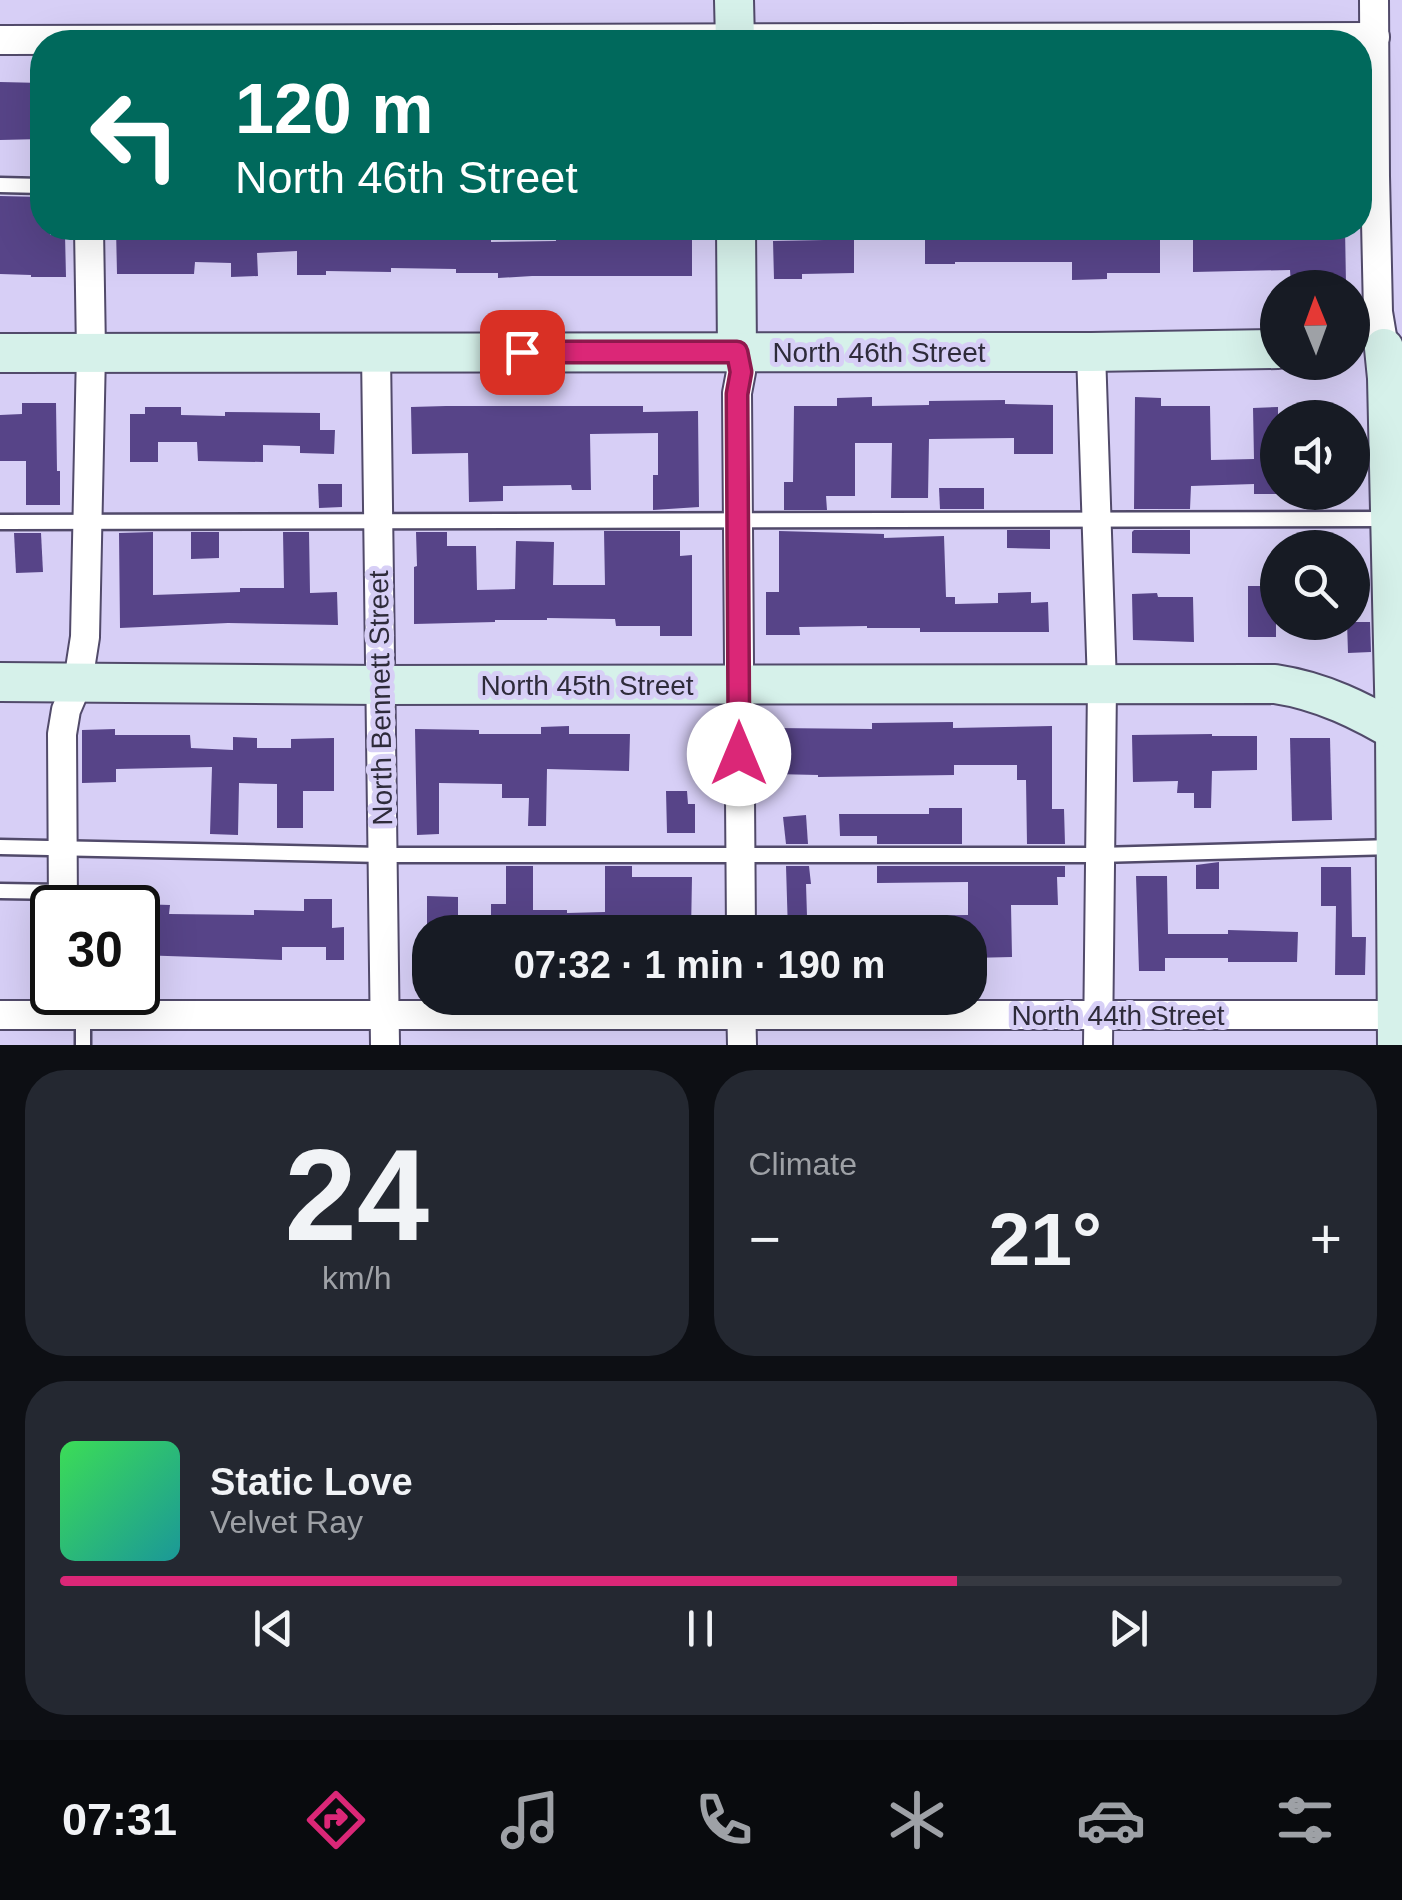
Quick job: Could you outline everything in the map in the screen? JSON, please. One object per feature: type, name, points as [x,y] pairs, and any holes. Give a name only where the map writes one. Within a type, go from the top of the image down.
[{"type":"street","points":[[734,0],[735,30]]},
{"type":"street","points":[[1372,77],[1374,0]]},
{"type":"street","points":[[0,40],[30,40]]},
{"type":"street","points":[[1372,238],[1380,348],[1387,378],[1388,519],[1398,733],[1394,847],[1397,1030]]},
{"type":"street","points":[[63,885],[62,734],[66,710],[78,682],[85,637],[88,240]]},
{"type":"street","points":[[736,240],[737,352],[741,372],[737,394],[740,915]]},
{"type":"street","name":"North 46th Street","points":[[0,353],[1260,350]]},
{"type":"street","name":"North Bennett Street","points":[[376,352],[385,1045]]},
{"type":"street","points":[[1091,352],[1102,685],[1098,1045]]},
{"type":"street","name":"North 45th Street","points":[[0,682],[1276,684],[1333,699],[1398,733]]},
{"type":"street","name":"North 44th Street","points":[[160,1010],[412,1013]]},
{"type":"street","name":"North 44th Street","points":[[0,1015],[30,1012]]},
{"type":"street","name":"North 44th Street","points":[[987,1012],[1397,1030]]},
{"type":"street","points":[[741,1015],[742,1045]]},
{"type":"lane","points":[[0,185],[30,186]]},
{"type":"lane","points":[[0,522],[1388,519]]},
{"type":"lane","points":[[0,847],[382,855],[740,856],[1100,855],[1394,847]]},
{"type":"lane","points":[[0,891],[30,895]]},
{"type":"lane","points":[[73,1015],[84,1045]]},
{"type":"building","points":[[0,82],[30,83],[30,139],[0,140]]},
{"type":"building","points":[[0,196],[30,197],[30,240],[65,240],[66,277],[0,274]]},
{"type":"building","points":[[116,240],[692,240],[692,276],[498,278],[498,273],[456,273],[456,269],[391,268],[391,272],[326,271],[326,275],[297,275],[297,251],[257,253],[258,276],[231,277],[231,263],[195,262],[194,274],[117,274]]},
{"type":"building","points":[[854,240],[854,273],[774,279],[773,241]]},
{"type":"building","points":[[925,240],[1160,240],[1160,273],[1107,273],[1107,279],[1072,280],[1072,262],[925,264]]},
{"type":"building","points":[[1193,240],[1345,240],[1346,270],[1193,272]]},
{"type":"building","points":[[872,397],[872,406],[1005,400],[1005,404],[1053,405],[1053,454],[1014,454],[1014,438],[929,439],[928,498],[891,498],[892,443],[855,443],[855,496],[826,496],[827,510],[784,510],[784,482],[793,482],[794,406],[837,406],[837,398]]},
{"type":"building","points":[[1135,397],[1161,398],[1161,406],[1210,406],[1211,460],[1254,459],[1253,408],[1260,408],[1260,494],[1254,494],[1254,484],[1191,486],[1190,509],[1134,509]]},
{"type":"building","points":[[22,403],[56,403],[60,505],[26,505],[26,461],[0,461],[0,415],[22,414]]},
{"type":"building","points":[[643,406],[643,412],[698,411],[699,507],[653,510],[658,433],[590,434],[591,490],[572,490],[571,485],[503,486],[503,501],[469,502],[468,453],[412,454],[411,407]]},
{"type":"building","points":[[145,407],[181,407],[181,415],[320,413],[320,430],[335,430],[334,454],[300,453],[300,446],[263,445],[263,462],[198,461],[197,442],[158,442],[158,462],[130,462],[130,414],[145,414]]},
{"type":"building","points":[[318,484],[342,484],[342,507],[319,508]]},
{"type":"building","points":[[939,488],[984,488],[984,509],[940,509]]},
{"type":"building","points":[[1007,530],[1050,530],[1050,549],[1007,548]]},
{"type":"building","points":[[1134,530],[1190,530],[1190,554],[1132,553]]},
{"type":"building","points":[[604,531],[680,531],[680,556],[692,555],[692,636],[660,636],[660,626],[616,626],[615,619],[414,624],[416,532],[447,532],[447,546],[476,546],[477,590],[515,589],[516,541],[554,542],[553,585],[605,585]]},
{"type":"building","points":[[779,531],[884,534],[884,538],[944,536],[946,597],[955,597],[955,604],[998,603],[998,593],[1031,592],[1031,603],[1048,602],[1049,632],[920,632],[920,628],[867,626],[799,627],[800,635],[766,635],[766,592],[779,592]]},
{"type":"building","points":[[153,532],[153,595],[284,588],[283,532],[309,532],[310,593],[337,592],[338,625],[228,623],[120,628],[119,533]]},
{"type":"building","points":[[191,532],[219,532],[219,558],[191,559]]},
{"type":"building","points":[[14,533],[41,533],[43,572],[16,573]]},
{"type":"building","points":[[1248,586],[1260,586],[1260,637],[1248,637]]},
{"type":"building","points":[[1157,593],[1158,597],[1193,597],[1194,642],[1133,640],[1132,594]]},
{"type":"building","points":[[1370,622],[1371,652],[1348,653],[1348,640],[1370,640]]},
{"type":"building","points":[[953,722],[953,728],[1052,726],[1052,809],[1064,809],[1065,844],[1027,844],[1026,780],[1017,780],[1017,765],[954,765],[954,775],[774,774],[775,728],[872,729],[872,723]]},
{"type":"building","points":[[569,726],[569,734],[630,734],[629,771],[547,769],[546,826],[528,826],[529,798],[502,798],[502,784],[439,783],[439,834],[417,835],[415,729],[541,734],[541,727]]},
{"type":"building","points":[[115,729],[115,735],[190,735],[191,748],[233,750],[233,737],[257,738],[257,748],[291,748],[291,739],[334,738],[334,791],[303,791],[303,828],[277,828],[277,784],[239,783],[238,835],[210,834],[212,767],[116,769],[116,782],[82,783],[82,730]]},
{"type":"building","points":[[1132,735],[1257,736],[1257,770],[1212,771],[1211,808],[1194,808],[1194,793],[1177,793],[1178,781],[1133,782]]},
{"type":"building","points":[[1290,738],[1330,738],[1332,820],[1292,821]]},
{"type":"building","points":[[666,791],[687,791],[688,804],[695,804],[695,833],[667,833]]},
{"type":"building","points":[[929,808],[962,808],[962,844],[877,844],[877,836],[840,836],[839,814],[929,814]]},
{"type":"building","points":[[806,815],[808,844],[786,844],[783,817]]},
{"type":"building","points":[[1219,862],[1219,889],[1196,889],[1196,865]]},
{"type":"building","points":[[506,866],[533,866],[533,910],[567,913],[605,912],[605,866],[632,866],[632,877],[692,877],[691,915],[491,915],[491,904],[506,904]]},
{"type":"building","points":[[786,866],[809,866],[807,915],[787,915]]},
{"type":"building","points":[[877,866],[1065,866],[1065,877],[1057,877],[1058,905],[1011,905],[1012,957],[987,958],[987,915],[968,915],[968,882],[877,883]]},
{"type":"building","points":[[1321,867],[1351,867],[1352,937],[1366,937],[1365,975],[1335,975],[1336,906],[1321,906]]},
{"type":"building","points":[[1136,876],[1167,876],[1168,934],[1228,934],[1228,930],[1298,932],[1297,962],[1165,958],[1165,971],[1139,971]]},
{"type":"building","points":[[427,896],[458,897],[458,915],[427,915]]},
{"type":"building","points":[[304,899],[332,899],[332,928],[344,927],[344,960],[326,960],[326,947],[282,947],[282,960],[160,956],[160,905],[170,905],[169,914],[304,911]]},
{"type":"route","points":[[522,352],[737,352],[741,372],[737,394],[739,754]]}]
